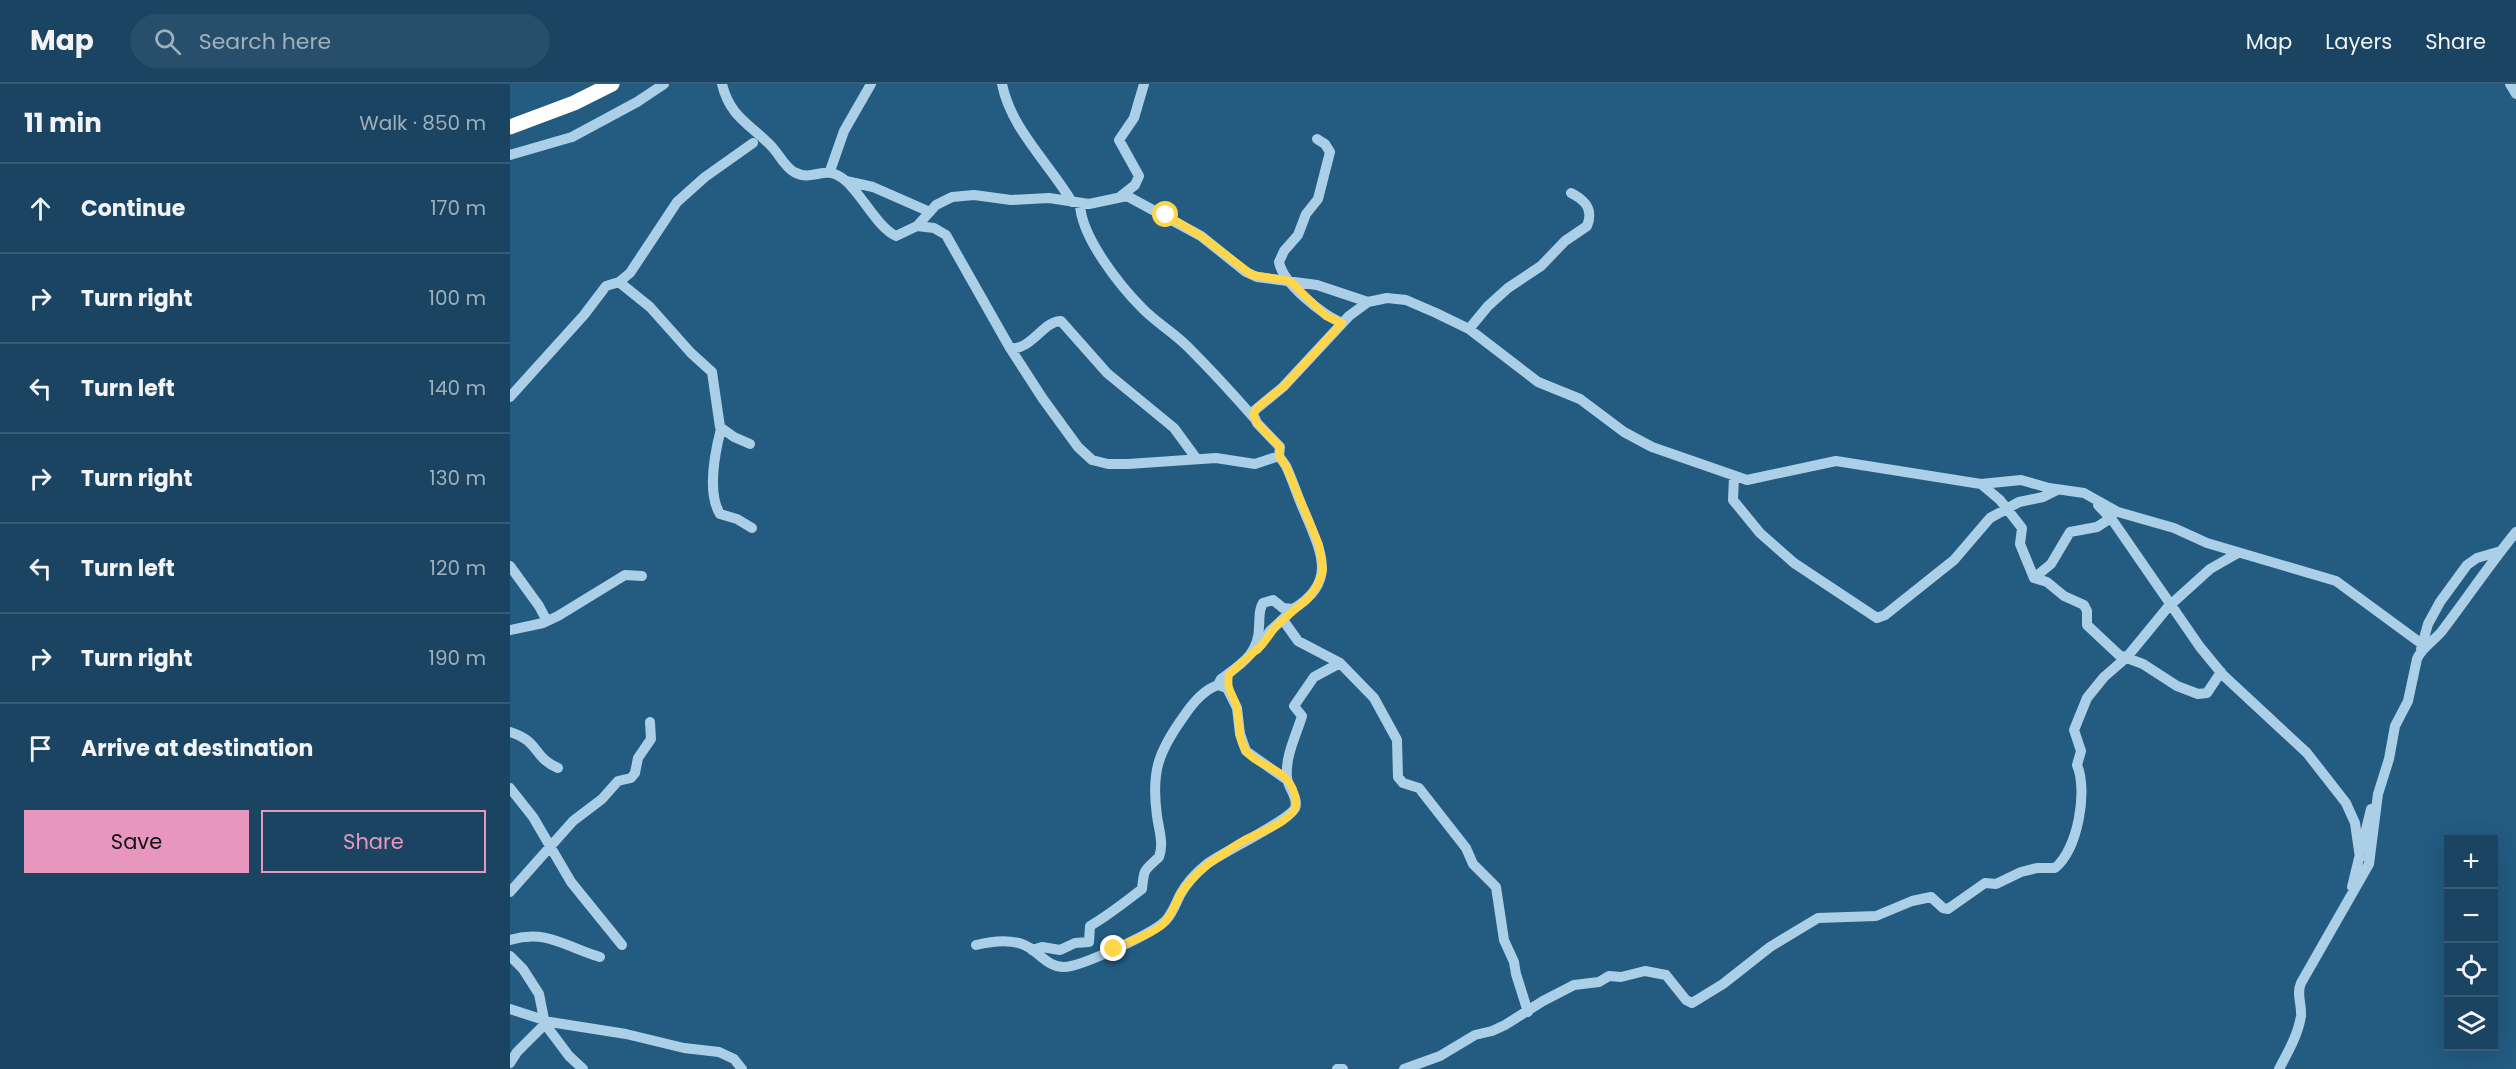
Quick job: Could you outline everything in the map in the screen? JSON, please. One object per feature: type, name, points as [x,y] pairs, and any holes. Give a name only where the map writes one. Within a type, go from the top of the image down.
[{"type":"highway","points":[[510,127],[574,103],[612,84]]},
{"type":"street","points":[[510,155],[572,137],[637,102],[664,84]]},
{"type":"street","points":[[722,84],[735,113],[795,172],[804,175],[830,171],[846,181],[891,234],[902,235],[917,226],[943,200],[964,195],[1011,200],[1049,198],[1076,203],[1100,203],[1121,196],[1139,176],[1119,140],[1134,118],[1144,84]]},
{"type":"street","points":[[830,171],[844,131],[871,84]]},
{"type":"street","points":[[1002,84],[1006,101],[1016,121],[1076,203],[1089,236],[1128,293],[1195,354],[1277,443],[1279,456],[1292,479],[1319,545],[1323,570],[1317,586],[1308,598],[1258,639],[1232,664],[1222,687]]},
{"type":"street","points":[[2510,84],[2516,94]]},
{"type":"street","points":[[753,131],[753,143]]},
{"type":"street","points":[[1317,139],[1325,144],[1330,152],[1318,199],[1306,214],[1298,235],[1281,257],[1280,267],[1290,281],[1326,316],[1342,323]]},
{"type":"street","points":[[753,143],[780,158]]},
{"type":"street","points":[[510,397],[584,315],[606,286],[619,282],[636,266],[677,202],[712,172],[753,143]]},
{"type":"street","points":[[846,181],[873,187],[930,212]]},
{"type":"street","points":[[1469,329],[1488,306],[1508,288],[1541,266],[1570,237],[1587,226],[1589,207],[1586,202],[1571,193]]},
{"type":"street","points":[[1121,196],[1136,198],[1186,226],[1252,275],[1328,288],[1368,302]]},
{"type":"street","points":[[917,226],[934,228],[946,235],[1010,348],[1043,399],[1078,447],[1092,460],[1108,464],[1128,464],[1216,458],[1255,464],[1279,456]]},
{"type":"street","points":[[619,282],[650,307],[691,353],[712,372],[721,429],[714,470],[716,508],[720,514],[737,519],[752,528]]},
{"type":"street","points":[[1254,418],[1255,410],[1283,387],[1342,323],[1368,302],[1387,298],[1407,300],[1469,329],[1538,382],[1580,399],[1617,428],[1645,444],[1734,477],[1755,479],[1817,463],[1836,461],[1981,484],[2021,480],[2057,490],[2083,493],[2113,514],[2174,528],[2203,542],[2227,547],[2238,553],[2336,581],[2423,648]]},
{"type":"street","points":[[1010,348],[1020,347],[1054,322],[1061,321],[1107,373],[1174,428],[1197,459]]},
{"type":"street","points":[[721,429],[750,444]]},
{"type":"street","points":[[1734,477],[1733,500],[1760,533],[1794,563],[1875,618],[1885,615],[1954,560],[1986,521],[2019,502],[2043,497],[2057,490]]},
{"type":"street","points":[[1981,484],[1995,495],[2022,530],[2020,544],[2034,578]]},
{"type":"street","points":[[2034,578],[2051,564],[2070,532],[2097,526],[2113,514]]},
{"type":"street","points":[[2113,514],[2170,605],[2221,672],[2307,753],[2322,771],[2352,813],[2360,858]]},
{"type":"street","points":[[2423,648],[2442,631],[2516,532]]},
{"type":"street","points":[[2347,902],[2360,858],[2368,819],[2389,759],[2395,726],[2408,701],[2428,624],[2440,602],[2467,565],[2477,558],[2501,551]]},
{"type":"street","points":[[1404,1069],[1440,1056],[1475,1035],[1492,1031],[1574,986],[1599,982],[1610,976],[1622,977],[1646,971],[1666,975],[1686,1000],[1692,1003],[1721,986],[1770,947],[1818,918],[1876,916],[1912,901],[1931,897],[1943,908],[1948,909],[1985,883],[2001,883],[2021,872],[2037,868],[2055,868],[2070,849],[2083,790],[2082,775],[2077,765],[2080,749],[2074,728],[2087,698],[2104,677],[2127,657],[2170,605],[2210,569],[2238,553]]},
{"type":"street","points":[[510,567],[539,606],[547,621]]},
{"type":"street","points":[[510,630],[547,621],[602,591],[625,574],[642,576]]},
{"type":"street","points":[[2034,578],[2047,582],[2061,594],[2084,605],[2087,610],[2087,625],[2119,655],[2127,657],[2177,686],[2198,694],[2207,693],[2221,672]]},
{"type":"street","points":[[1254,652],[1263,603],[1273,600],[1283,608],[1293,609]]},
{"type":"street","points":[[1282,620],[1298,641],[1340,663],[1374,698],[1389,721],[1398,743],[1396,772],[1399,779],[1403,783],[1419,788],[1466,848],[1473,864],[1496,887],[1504,927],[1504,940],[1514,962],[1528,1012]]},
{"type":"street","points":[[1229,674],[1262,645],[1270,631]]},
{"type":"street","points":[[976,945],[1010,942],[1032,950],[1057,966],[1073,966],[1160,927],[1169,918],[1190,882],[1207,864],[1280,822],[1294,810],[1296,803],[1287,780],[1292,743],[1302,717],[1294,705],[1314,677],[1340,663]]},
{"type":"street","points":[[1222,687],[1237,708],[1241,740],[1246,751],[1287,780]]},
{"type":"street","points":[[1032,950],[1042,946],[1060,950],[1075,943],[1089,942],[1090,926],[1114,912],[1142,889],[1144,871],[1159,857],[1162,847],[1154,787],[1160,756],[1169,737],[1193,704],[1210,688],[1222,687]]},
{"type":"street","points":[[510,892],[580,814],[608,794],[618,781],[631,778],[635,773],[639,758],[651,739],[650,722]]},
{"type":"street","points":[[510,732],[528,739],[543,760],[558,768]]},
{"type":"street","points":[[510,788],[533,817],[571,882],[594,914],[610,929],[615,939],[622,945]]},
{"type":"street","points":[[2279,1069],[2299,1026],[2301,1012],[2298,990],[2369,864],[2378,794]]},
{"type":"street","points":[[510,940],[535,935],[600,957]]},
{"type":"street","points":[[510,956],[523,969],[539,994],[544,1022],[569,1056],[583,1069]]},
{"type":"street","points":[[510,1009],[544,1022],[626,1034],[684,1048],[719,1052],[734,1059],[742,1069]]},
{"type":"street","points":[[510,1063],[544,1022]]},
{"type":"street","points":[[1337,1069],[1343,1069]]},
{"type":"route","points":[[1114,949],[1160,927],[1169,918],[1181,894],[1207,864],[1280,822],[1294,810],[1296,803],[1287,780],[1268,765],[1248,754],[1244,748],[1237,708],[1227,688],[1229,674],[1262,645],[1267,636],[1293,609],[1308,598],[1321,578],[1323,563],[1319,545],[1292,479],[1279,456],[1280,447],[1261,428],[1253,414],[1258,407],[1283,387],[1342,323],[1326,316],[1290,281],[1257,277],[1246,272],[1201,236],[1166,215]]}]
